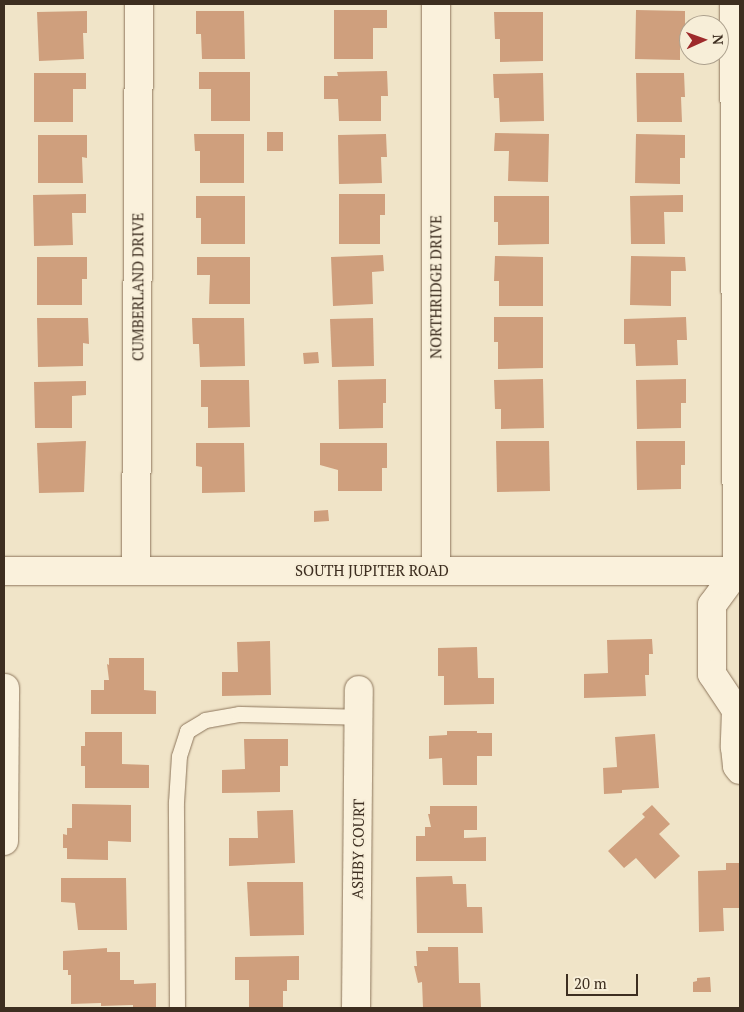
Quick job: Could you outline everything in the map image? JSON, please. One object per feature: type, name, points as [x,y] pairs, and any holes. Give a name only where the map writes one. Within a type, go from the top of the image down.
[{"type":"street","name":"CUMBERLAND DRIVE","points":[[136,571],[139,4]]},
{"type":"street","name":"NORTHRIDGE DRIVE","points":[[436,4],[436,571]]},
{"type":"street","points":[[734,4],[739,572],[712,604],[712,674],[738,708],[735,747],[737,766],[740,770]]},
{"type":"street","name":"SOUTH JUPITER ROAD","points":[[4,571],[739,572]]},
{"type":"street","name":"ASHBY COURT","points":[[356,1008],[360,690]]},
{"type":"street","points":[[4,705],[4,840]]},
{"type":"lane","points":[[177,1008],[176,802],[179,756],[187,731],[205,720],[239,714],[359,717]]},
{"type":"building","points":[[334,10],[387,10],[387,28],[373,28],[373,59],[334,59]]},
{"type":"building","points":[[636,10],[685,11],[685,15],[679,15],[679,60],[635,59]]},
{"type":"building","points":[[87,11],[87,33],[83,33],[84,59],[39,61],[37,12]]},
{"type":"building","points":[[196,11],[244,11],[245,59],[202,59],[201,34],[196,34]]},
{"type":"building","points":[[494,12],[543,12],[543,61],[500,62],[500,39],[495,39]]},
{"type":"building","points":[[387,71],[388,96],[381,96],[381,121],[339,121],[338,99],[324,99],[324,76],[338,76],[337,72]]},
{"type":"building","points":[[199,72],[250,72],[250,121],[211,121],[211,89],[199,89]]},
{"type":"building","points":[[34,73],[86,73],[86,89],[73,89],[73,122],[34,122]]},
{"type":"building","points":[[543,73],[544,121],[500,122],[499,98],[494,98],[493,74]]},
{"type":"building","points":[[636,73],[684,73],[685,97],[681,97],[682,122],[637,122]]},
{"type":"building","points":[[267,132],[283,132],[283,151],[267,151]]},
{"type":"building","points":[[495,133],[549,134],[548,182],[508,181],[509,151],[494,151]]},
{"type":"building","points":[[194,134],[244,134],[244,183],[200,183],[200,151],[195,151]]},
{"type":"building","points":[[386,134],[387,157],[381,157],[382,183],[339,184],[338,135]]},
{"type":"building","points":[[636,134],[685,135],[685,158],[680,158],[680,184],[635,183]]},
{"type":"building","points":[[38,135],[87,135],[87,158],[82,157],[83,183],[38,183]]},
{"type":"building","points":[[86,194],[86,213],[72,213],[73,245],[34,246],[33,195]]},
{"type":"building","points":[[339,194],[385,194],[385,215],[380,215],[380,244],[339,244]]},
{"type":"building","points":[[683,195],[683,212],[664,212],[665,244],[631,244],[630,196]]},
{"type":"building","points":[[196,196],[245,196],[245,244],[201,244],[201,218],[196,218]]},
{"type":"building","points":[[494,196],[549,196],[549,244],[498,245],[498,222],[494,222]]},
{"type":"building","points":[[383,255],[384,271],[372,272],[373,304],[333,306],[331,257]]},
{"type":"building","points":[[495,256],[543,257],[543,306],[499,306],[499,281],[494,281]]},
{"type":"building","points":[[631,256],[685,257],[686,271],[671,271],[671,306],[630,305]]},
{"type":"building","points":[[37,257],[87,257],[87,279],[82,279],[82,305],[37,305]]},
{"type":"building","points":[[197,257],[250,257],[250,304],[209,304],[210,275],[197,275]]},
{"type":"building","points":[[494,317],[543,317],[543,368],[498,369],[498,342],[494,342]]},
{"type":"building","points":[[686,317],[687,340],[677,340],[678,365],[636,366],[635,344],[624,344],[624,319]]},
{"type":"building","points":[[37,318],[88,318],[89,344],[83,343],[83,366],[38,367]]},
{"type":"building","points":[[192,318],[244,318],[245,366],[200,367],[199,344],[193,344]]},
{"type":"building","points":[[373,318],[374,366],[332,367],[330,319]]},
{"type":"building","points":[[318,352],[319,363],[304,364],[303,353]]},
{"type":"building","points":[[386,379],[386,403],[383,403],[383,428],[339,429],[338,380]]},
{"type":"building","points":[[543,379],[544,428],[501,429],[501,409],[495,409],[494,380]]},
{"type":"building","points":[[686,379],[686,403],[681,403],[681,428],[637,429],[636,380]]},
{"type":"building","points":[[201,380],[249,380],[250,427],[208,428],[208,407],[201,407]]},
{"type":"building","points":[[86,381],[86,395],[72,396],[72,428],[35,428],[34,382]]},
{"type":"building","points":[[86,441],[84,492],[39,493],[37,443]]},
{"type":"building","points":[[496,441],[549,441],[550,491],[497,492]]},
{"type":"building","points":[[636,441],[685,441],[685,465],[681,465],[681,489],[637,490]]},
{"type":"building","points":[[196,443],[244,443],[245,492],[202,493],[202,467],[196,466]]},
{"type":"building","points":[[320,443],[387,443],[387,468],[382,468],[382,491],[338,491],[338,470],[320,465]]},
{"type":"building","points":[[328,510],[329,521],[314,522],[314,511]]},
{"type":"building","points":[[652,639],[653,654],[649,654],[649,675],[645,675],[646,696],[584,698],[584,674],[608,673],[607,640]]},
{"type":"building","points":[[270,641],[271,695],[222,696],[222,672],[238,672],[237,642]]},
{"type":"building","points":[[477,647],[478,678],[494,678],[494,704],[444,705],[444,676],[438,676],[438,648]]},
{"type":"building","points":[[109,658],[144,658],[144,690],[156,691],[156,714],[91,714],[91,690],[104,690],[104,680],[109,680],[107,664],[109,665]]},
{"type":"building","points":[[447,731],[492,733],[492,756],[477,756],[477,785],[443,785],[442,758],[429,759],[429,736],[447,735]]},
{"type":"building","points":[[85,732],[122,732],[122,764],[149,765],[149,788],[85,788],[85,766],[81,766],[81,746],[85,746]]},
{"type":"building","points":[[655,734],[659,788],[622,790],[622,793],[604,794],[603,768],[617,767],[615,737]]},
{"type":"building","points":[[244,739],[288,739],[288,766],[280,766],[280,792],[222,793],[222,770],[245,769]]},
{"type":"building","points":[[72,804],[131,805],[131,842],[108,841],[108,860],[67,859],[67,848],[63,848],[63,834],[67,835],[67,828],[72,828]]},
{"type":"building","points":[[652,805],[670,824],[659,834],[680,856],[655,879],[636,858],[624,868],[608,851],[645,817],[642,814]]},
{"type":"building","points":[[430,806],[477,806],[477,830],[464,830],[464,838],[486,837],[486,861],[416,861],[416,836],[425,836],[425,827],[431,827],[428,814],[430,814]]},
{"type":"building","points":[[293,810],[295,863],[229,866],[229,838],[258,838],[257,811]]},
{"type":"building","points":[[726,863],[740,863],[740,908],[723,908],[724,931],[699,932],[698,871],[726,870]]},
{"type":"building","points":[[452,876],[453,884],[466,884],[467,907],[482,907],[483,933],[417,933],[416,877]]},
{"type":"building","points":[[61,878],[126,878],[127,930],[78,930],[75,903],[61,902]]},
{"type":"building","points":[[247,882],[303,882],[304,935],[250,936]]},
{"type":"building","points":[[428,947],[458,947],[459,983],[480,983],[481,1007],[423,1008],[422,982],[418,983],[414,966],[417,966],[416,951],[428,951]]},
{"type":"building","points":[[107,948],[107,952],[120,952],[120,980],[134,980],[134,984],[156,983],[156,1008],[133,1008],[133,1005],[101,1006],[101,1003],[71,1004],[71,975],[68,975],[68,970],[63,970],[63,951]]},
{"type":"building","points":[[299,956],[299,980],[287,980],[287,991],[283,991],[283,1008],[249,1008],[249,980],[235,980],[235,957]]},
{"type":"building","points":[[710,977],[711,992],[693,992],[693,982],[697,981],[697,978]]}]
